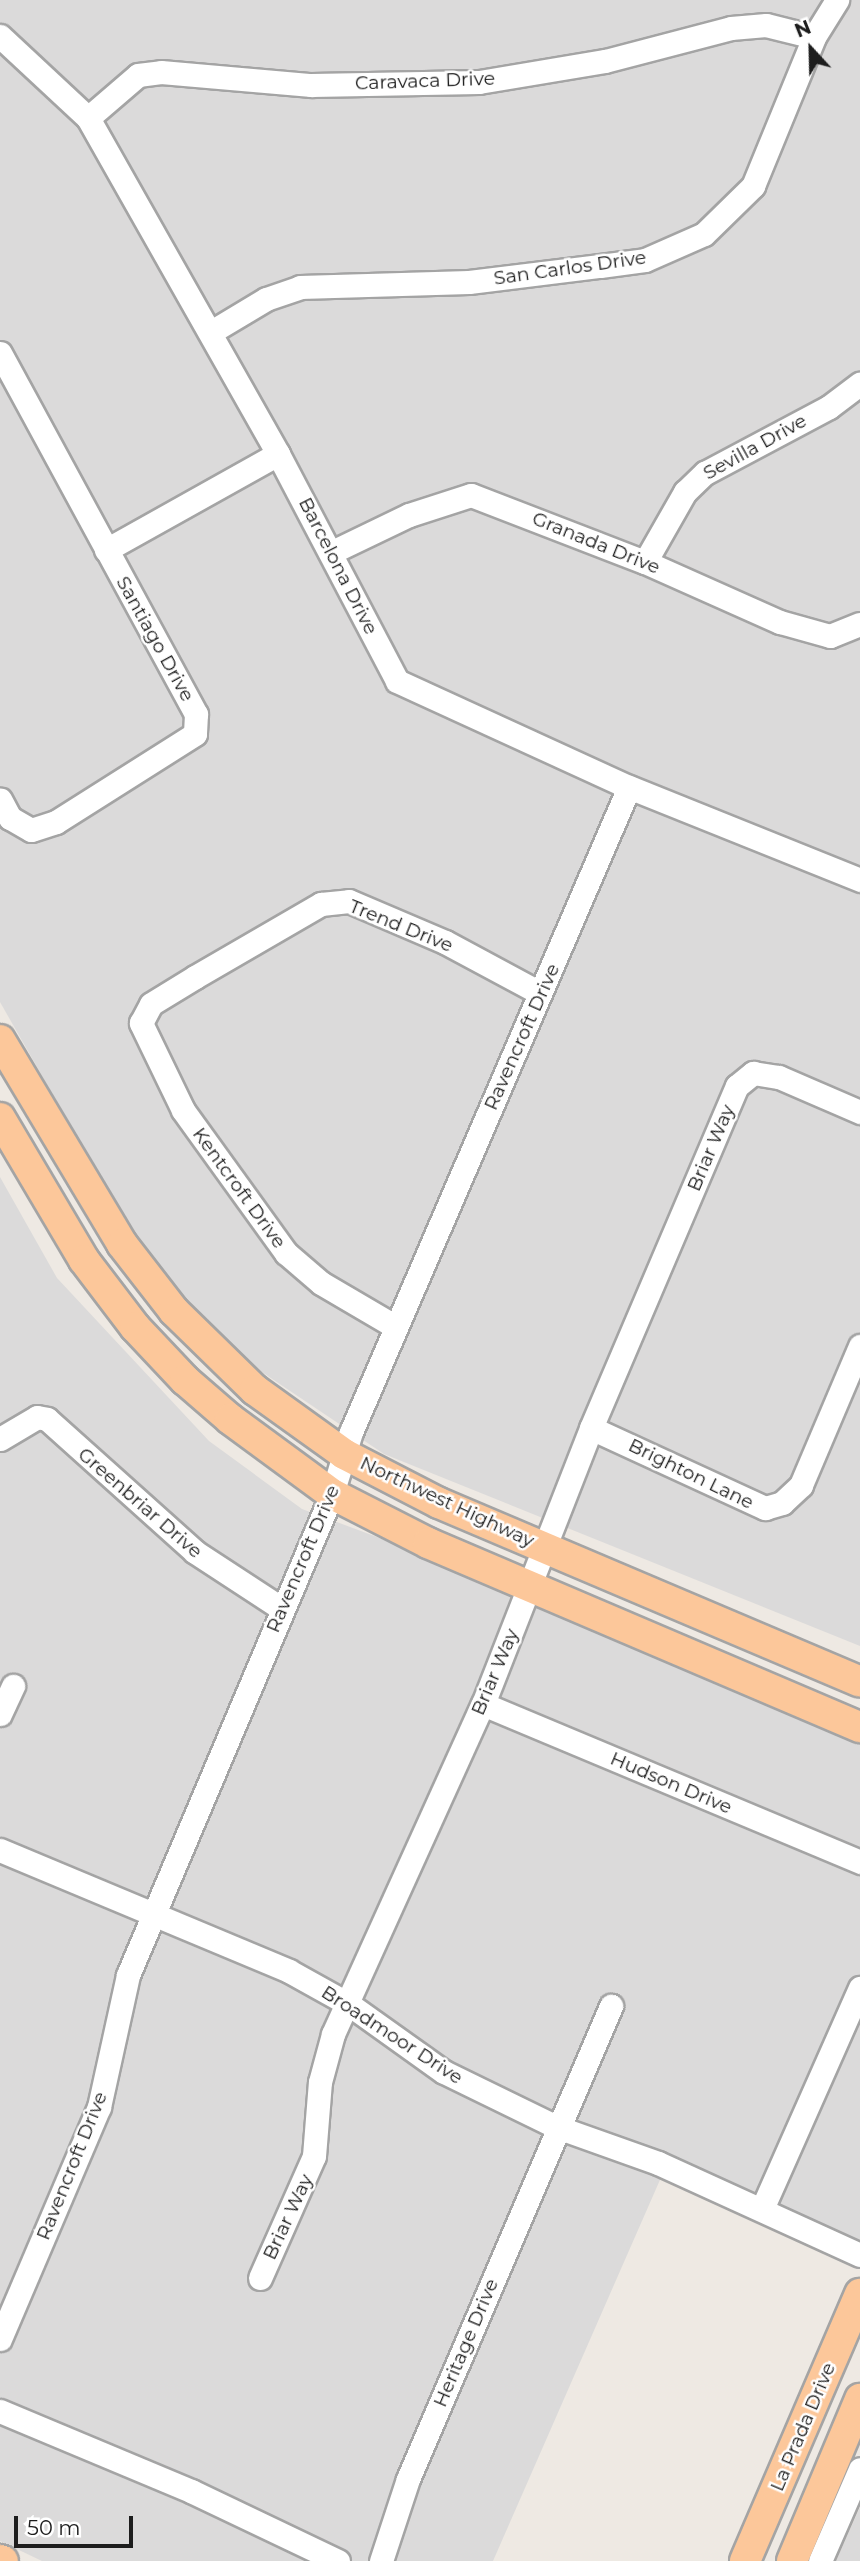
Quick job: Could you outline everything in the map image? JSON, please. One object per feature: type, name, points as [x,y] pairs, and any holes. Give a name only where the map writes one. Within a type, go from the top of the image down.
[{"type":"main road","name":"Northwest Highway","points":[[0,1040],[91,1196],[148,1279],[205,1344],[255,1390],[344,1454],[439,1503],[860,1682]]},
{"type":"main road","points":[[0,1118],[83,1259],[135,1327],[185,1380],[332,1494],[383,1523],[860,1727]]},
{"type":"main road","name":"La Prada Drive","points":[[745,2561],[860,2294]]},
{"type":"main road","points":[[792,2561],[860,2399]]},
{"type":"street","name":"San Carlos Drive","points":[[211,332],[266,299],[300,287],[469,282],[600,266],[645,260],[704,234],[753,186],[814,37],[837,0]]},
{"type":"street","name":"Caravaca Drive","points":[[88,118],[138,75],[161,72],[312,85],[479,82],[605,61],[730,28],[766,25],[814,37]]},
{"type":"street","name":"Barcelona Drive","points":[[0,36],[88,118],[211,332],[332,552],[397,681],[629,787],[860,880]]},
{"type":"street","points":[[0,353],[106,550],[278,454]]},
{"type":"street","name":"Sevilla Drive","points":[[645,562],[685,492],[705,473],[818,413],[860,384]]},
{"type":"street","name":"Granada Drive","points":[[332,552],[462,495],[526,514],[645,562],[780,622],[830,636],[860,624]]},
{"type":"street","name":"Santiago Drive","points":[[0,799],[10,818],[31,830],[56,822],[195,734],[193,709],[106,550]]},
{"type":"street","name":"Ravencroft Drive","points":[[0,2339],[99,2107],[128,1975],[332,1494],[344,1454],[397,1327],[629,787]]},
{"type":"street","name":"Trend Drive","points":[[152,1004],[321,904],[349,901],[444,942],[540,993]]},
{"type":"street","name":"Kentcroft Drive","points":[[152,1004],[141,1023],[158,1065],[183,1110],[286,1253],[321,1283],[397,1327]]},
{"type":"street","name":"Briar Way","points":[[260,2278],[314,2157],[320,2082],[333,2034],[349,2005],[483,1704],[592,1428],[737,1086],[753,1073],[779,1077],[860,1112]]},
{"type":"street","name":"Brighton Lane","points":[[592,1428],[697,1473],[746,1502],[765,1508],[782,1503],[801,1485],[860,1346]]},
{"type":"street","name":"Greenbriar Drive","points":[[0,1439],[37,1417],[47,1419],[195,1552],[282,1609]]},
{"type":"street","points":[[0,1714],[13,1686]]},
{"type":"street","name":"Hudson Drive","points":[[483,1704],[860,1862]]},
{"type":"street","name":"Broadmoor Drive","points":[[0,1850],[156,1912],[289,1971],[349,2005],[444,2072],[557,2127],[658,2163],[860,2255]]},
{"type":"street","points":[[762,2209],[860,1988]]},
{"type":"street","name":"Heritage Drive","points":[[381,2561],[408,2479],[611,2006]]},
{"type":"street","points":[[0,2411],[191,2491],[338,2561]]},
{"type":"street","points":[[820,2561],[860,2469]]},
{"type":"shaded area","points":[[0,0],[860,0],[860,1646],[384,1454],[247,1362],[174,1290],[127,1225],[0,1002]]},
{"type":"shaded area","points":[[0,1177],[57,1278],[209,1441],[302,1509],[401,1546],[860,1743],[860,2241],[670,2157],[493,2561],[42,2561],[0,2541]]},
{"type":"shaded area","points":[[860,2507],[860,2561],[836,2561]]}]
